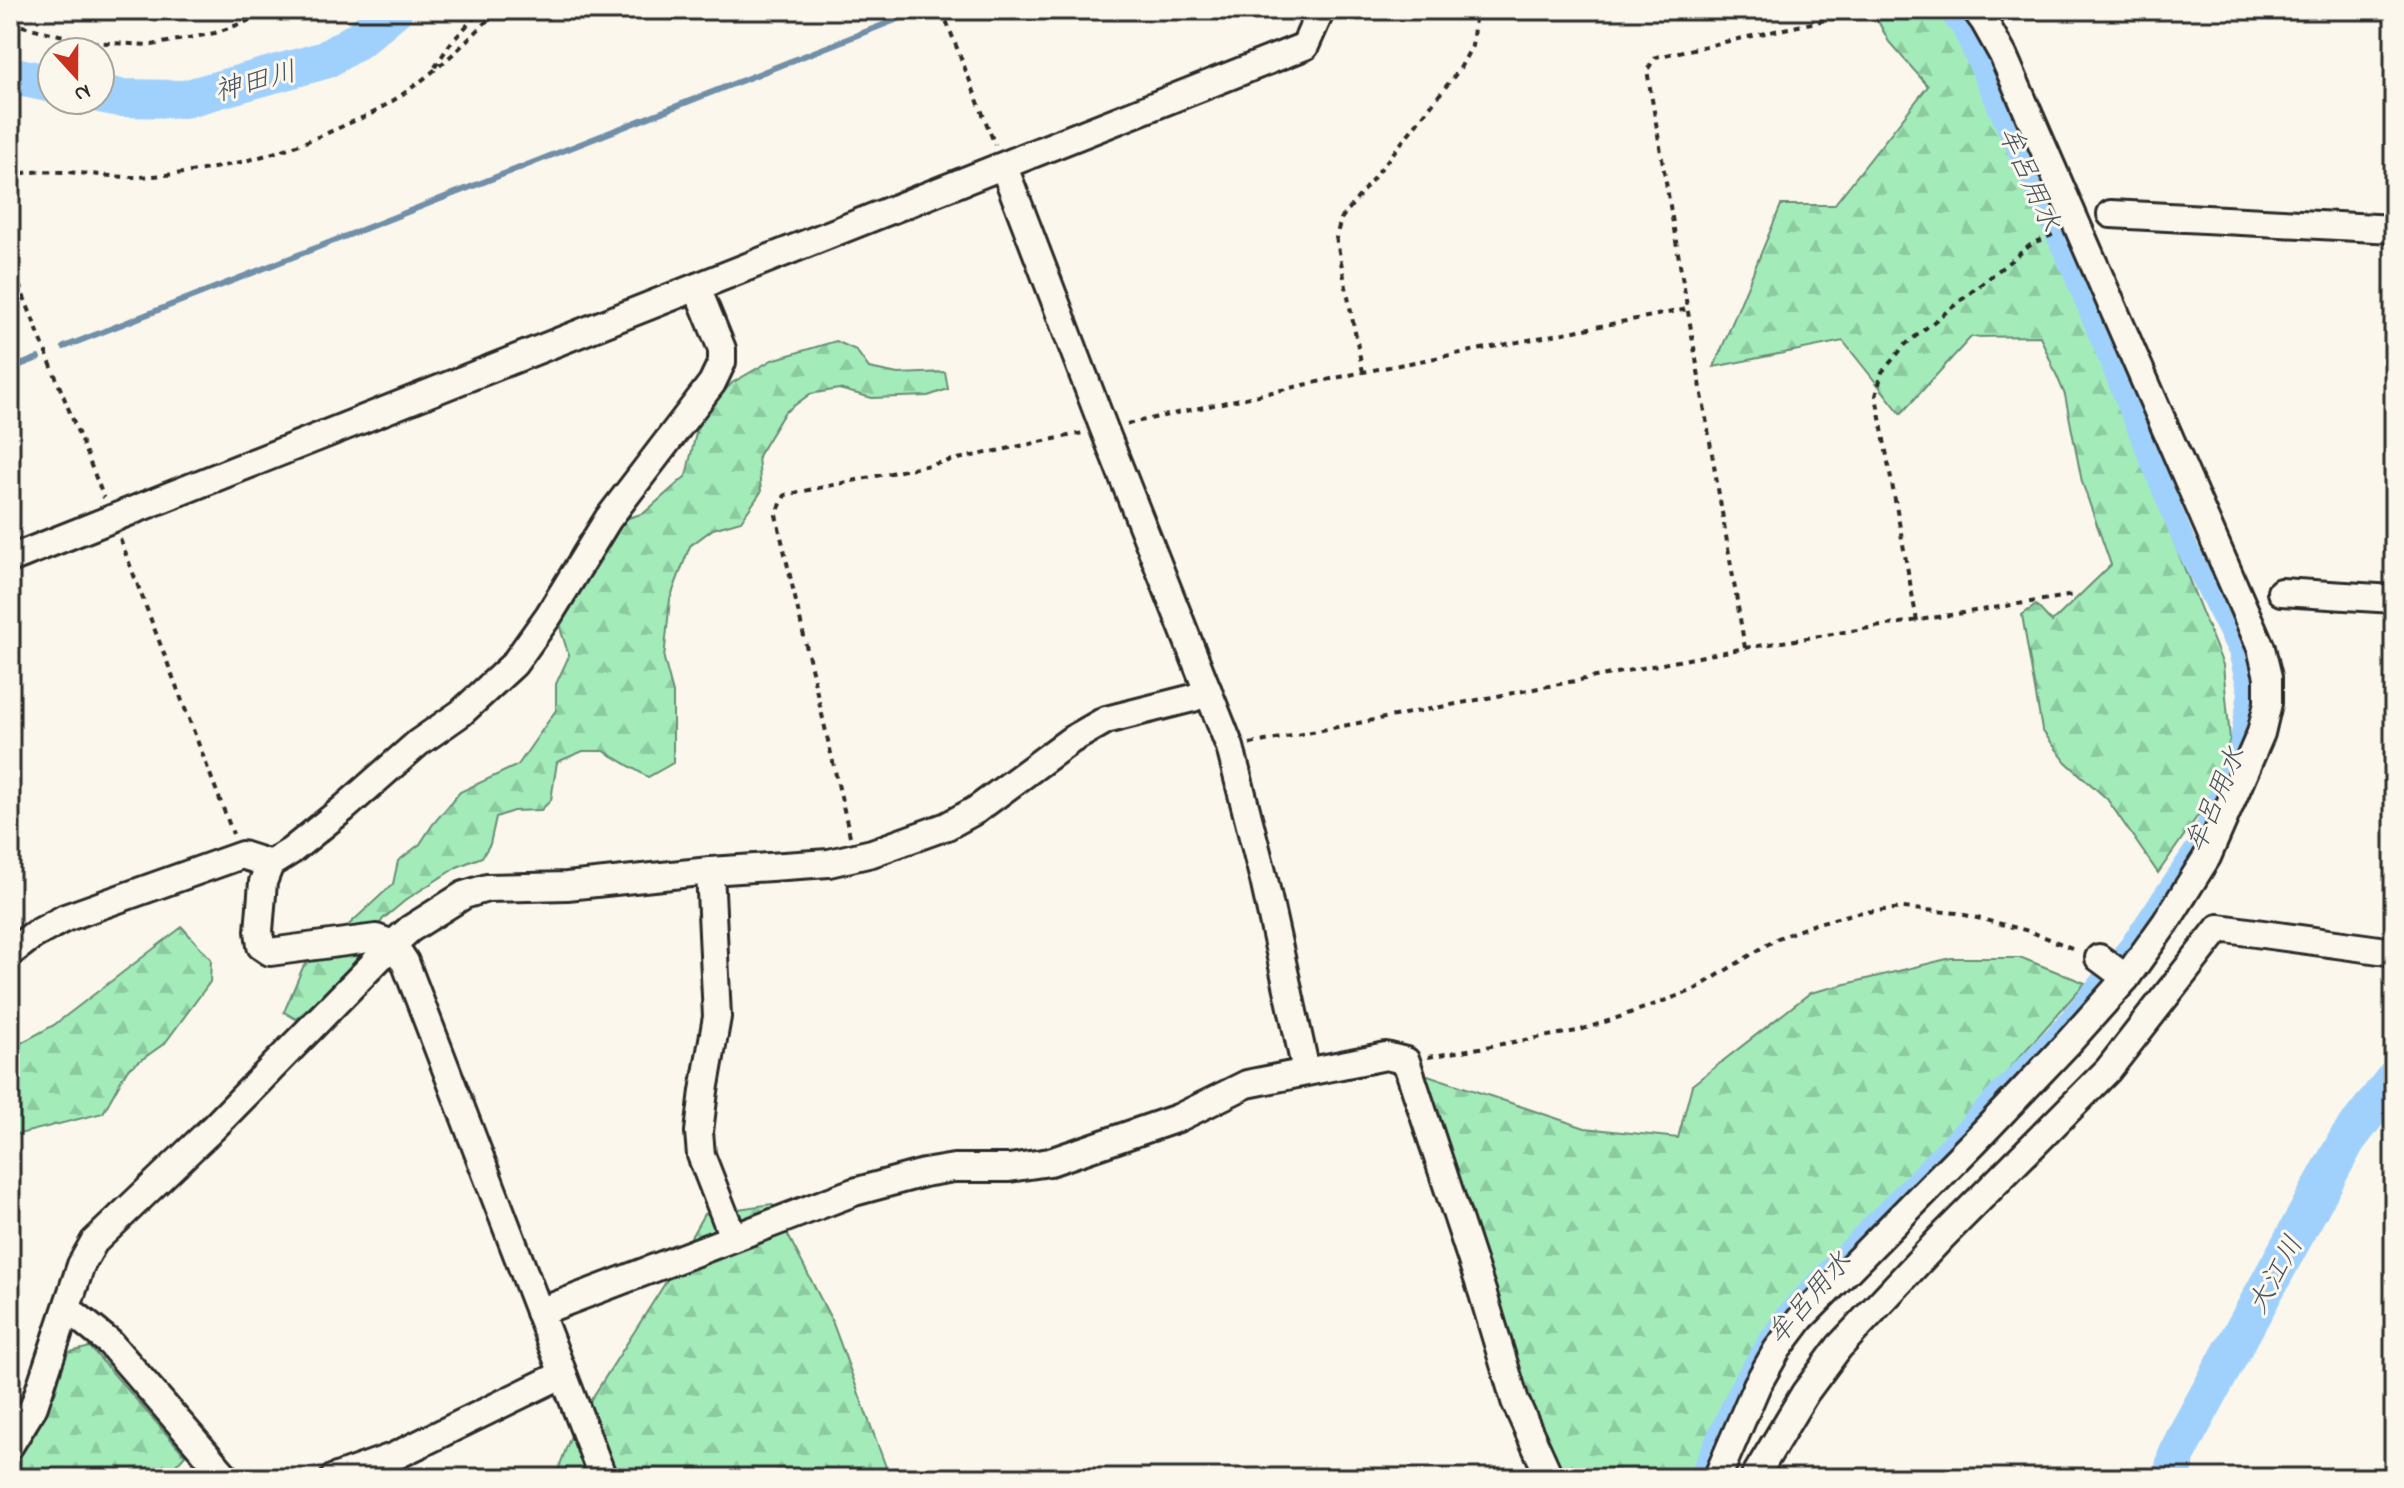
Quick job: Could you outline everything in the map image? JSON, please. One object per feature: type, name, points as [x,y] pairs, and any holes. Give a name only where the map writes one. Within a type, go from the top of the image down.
[{"type":"street","points":[[10,559],[1305,46],[1321,10]]},
{"type":"street","points":[[1717,1478],[1757,1385],[1777,1350],[1801,1318],[2068,1043],[2115,969],[2166,922],[2214,844],[2261,733],[2268,703],[2268,677],[2261,648],[2003,55],[1976,10]]},
{"type":"street","points":[[1004,167],[1230,747],[1264,880],[1306,1071]]},
{"type":"street","points":[[2111,214],[2394,229]]},
{"type":"street","points":[[603,1478],[405,962],[393,944],[376,938],[270,952],[261,946],[259,931],[263,882],[270,864],[343,809],[418,743],[461,713],[514,664],[549,615],[608,519],[712,383],[722,362],[722,349],[697,288]]},
{"type":"street","points":[[2281,592],[2394,599]]},
{"type":"street","points":[[10,1445],[34,1406],[81,1265],[94,1242],[213,1128],[393,944],[410,929],[464,895],[487,888],[567,886],[710,871],[829,863],[872,853],[947,826],[976,810],[1071,740],[1106,720],[1193,698],[1208,691]]},
{"type":"street","points":[[10,953],[32,936],[65,918],[242,855],[270,864]]},
{"type":"street","points":[[710,871],[717,1017],[699,1132],[701,1155],[733,1237]]},
{"type":"street","points":[[1754,1478],[1805,1393],[1839,1347],[1942,1237],[2108,1070],[2219,928],[2394,952]]},
{"type":"street","points":[[539,1312],[854,1192],[954,1168],[1009,1168],[1050,1162],[1178,1118],[1247,1084],[1386,1056],[1406,1061],[1515,1401],[1550,1478]]},
{"type":"street","points":[[66,1313],[77,1316],[110,1343],[227,1478]]},
{"type":"street","points":[[334,1478],[395,1456],[563,1374]]},
{"type":"path","points":[[19,10],[13,24],[88,42],[152,45],[215,33],[278,10]]},
{"type":"path","points":[[432,72],[450,44],[481,10]]},
{"type":"path","points":[[10,177],[50,172],[117,177],[178,175],[262,157],[322,136],[380,109],[469,41],[497,10]]},
{"type":"path","points":[[942,10],[1004,167]]},
{"type":"path","points":[[1363,372],[1336,237],[1341,219],[1459,70],[1472,46],[1476,10]]},
{"type":"path","points":[[1745,648],[1647,70],[1656,57],[1861,10]]},
{"type":"path","points":[[1917,621],[1876,396],[1882,372],[1906,344],[2033,243],[2050,236]]},
{"type":"path","points":[[10,262],[242,855]]},
{"type":"path","points":[[1230,747],[1745,648],[2074,595]]},
{"type":"path","points":[[1406,1061],[1577,1031],[1611,1020],[1694,990],[1778,938],[1856,913],[1903,908],[1957,913],[2029,931],[2115,969]]},
{"type":"green space","points":[[1872,10],[1936,10],[1955,34],[2055,244],[2223,665],[2230,739],[2210,798],[2158,873],[2107,799],[2066,762],[2042,730],[2022,615],[2036,605],[2052,622],[2111,565],[2082,482],[2065,395],[2040,336],[1971,337],[1901,414],[1843,341],[1714,367],[1781,205],[1834,205],[1928,86],[1889,42]]},
{"type":"green space","points":[[836,341],[856,350],[869,368],[898,374],[945,372],[948,389],[928,396],[872,398],[839,389],[810,394],[784,413],[758,456],[761,492],[741,521],[713,529],[690,546],[670,599],[664,659],[673,693],[673,763],[648,777],[604,751],[583,751],[557,762],[551,800],[541,810],[513,811],[496,817],[490,844],[482,857],[457,867],[407,899],[383,919],[344,978],[296,1019],[284,1012],[303,967],[393,884],[398,861],[420,844],[460,792],[518,765],[556,710],[556,684],[569,656],[561,631],[560,607],[612,523],[644,513],[686,476],[700,416],[732,383],[772,360]]},
{"type":"green space","points":[[182,927],[211,959],[210,982],[165,1043],[127,1070],[103,1113],[19,1134],[10,1131],[10,1049],[54,1025]]},
{"type":"green space","points":[[1951,958],[2022,958],[2085,983],[1961,1129],[1870,1221],[1781,1326],[1717,1418],[1689,1478],[1559,1478],[1524,1396],[1422,1073],[1585,1128],[1678,1138],[1692,1085],[1810,993]]},
{"type":"green space","points":[[772,1204],[832,1321],[890,1478],[555,1478],[575,1425],[664,1285],[704,1214]]},
{"type":"green space","points":[[90,1347],[185,1455],[166,1476],[154,1478],[10,1478],[10,1420],[37,1418],[55,1394],[66,1353]]},
{"type":"waterway","name":"神田川","points":[[116,97],[184,99],[325,60],[358,40],[394,10]]},
{"type":"waterway","points":[[64,347],[921,10]]},
{"type":"waterway","name":"牟呂用水","points":[[1699,1478],[1743,1382],[1786,1315],[2064,1027],[2130,946],[2200,843],[2240,746],[2249,693],[2239,651],[2186,546],[2074,273],[1963,29],[1947,10]]},
{"type":"waterway","name":"神田川","points":[[10,75],[36,81]]},
{"type":"waterway","points":[[10,369],[38,358]]},
{"type":"waterway","name":"大江川","points":[[2172,1478],[2176,1457],[2185,1437],[2347,1140],[2394,1079]]}]
